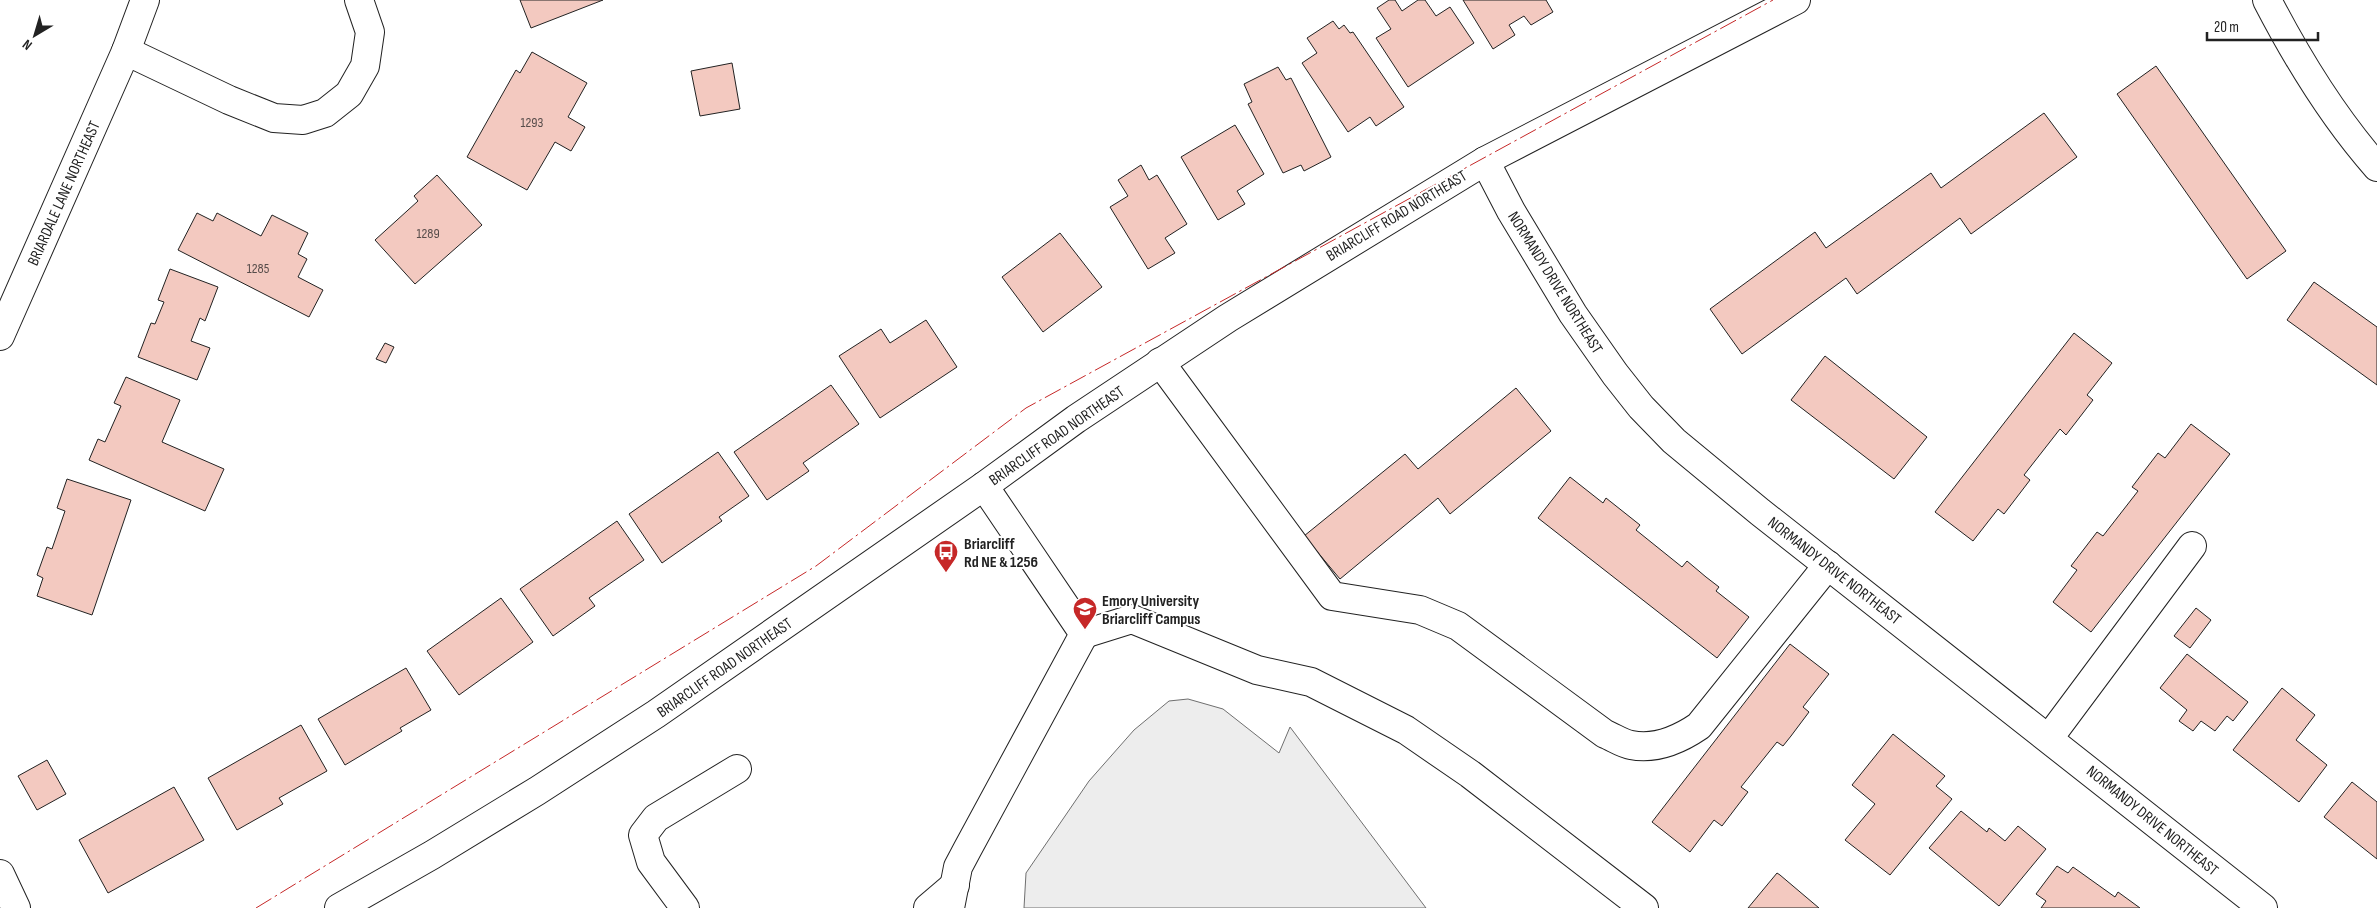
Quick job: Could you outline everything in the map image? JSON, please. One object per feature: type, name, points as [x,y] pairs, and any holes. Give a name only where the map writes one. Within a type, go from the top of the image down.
[{"type":"street","name":"BRIARDALE LANE NORTHEAST","points":[[0,336],[126,51],[145,0]]},
{"type":"street","points":[[126,51],[229,100],[274,118],[303,120],[326,113],[349,94],[365,66],[370,32],[359,0]]},
{"type":"street","name":"BRIARCLIFF ROAD NORTHEAST","points":[[339,908],[432,855],[529,796],[632,729],[984,486],[1076,419],[1228,318],[1485,161],[1796,0]]},
{"type":"street","points":[[2267,0],[2326,104],[2352,139],[2377,167]]},
{"type":"street","name":"NORMANDY DRIVE NORTHEAST","points":[[1485,161],[1521,228],[1573,314],[1615,374],[1641,407],[1674,441],[1709,471],[2263,908]]},
{"type":"street","points":[[1160,362],[1332,596],[1420,610],[1458,626],[1605,734],[1631,745],[1657,745],[1680,739],[1699,726],[1828,565]]},
{"type":"street","points":[[984,486],[1084,634]]},
{"type":"street","points":[[2049,738],[2192,546]]},
{"type":"street","points":[[928,908],[952,897],[958,867],[970,843],[1084,634],[1132,619],[1257,670],[1311,682],[1355,702],[1406,730],[1470,774],[1617,896],[1644,908]]},
{"type":"street","points":[[685,908],[651,862],[643,835],[656,818],[737,769]]},
{"type":"street","points":[[0,874],[16,908]]},
{"type":"shaded area","points":[[1188,699],[1223,709],[1279,753],[1290,727],[1426,908],[1024,908],[1026,873],[1089,781],[1134,730],[1169,701]]},
{"type":"building","points":[[520,0],[603,0],[531,28]]},
{"type":"building","points":[[1389,0],[1395,0],[1402,11],[1418,0],[1425,0],[1436,16],[1450,7],[1474,43],[1408,87],[1376,38],[1391,29],[1377,8]]},
{"type":"building","points":[[1463,0],[1546,0],[1553,12],[1531,25],[1524,16],[1509,25],[1515,35],[1493,49]]},
{"type":"building","points":[[1333,21],[1339,29],[1344,25],[1350,33],[1353,32],[1404,107],[1376,126],[1370,117],[1348,132],[1302,63],[1317,53],[1307,38]]},
{"type":"building","points":[[532,52],[587,83],[568,117],[585,127],[571,151],[555,142],[527,190],[467,157],[516,70],[520,73]]},
{"type":"building","points":[[732,63],[740,109],[700,116],[691,71]]},
{"type":"building","points":[[2156,66],[2286,251],[2247,279],[2117,94]]},
{"type":"building","points":[[1278,67],[1286,80],[1291,78],[1331,157],[1304,171],[1301,165],[1283,173],[1248,104],[1252,102],[1244,84]]},
{"type":"building","points":[[2044,113],[2077,157],[1971,234],[1960,218],[1857,294],[1846,278],[1742,354],[1710,309],[1815,232],[1826,248],[1931,173],[1941,188]]},
{"type":"building","points":[[1235,125],[1264,174],[1237,191],[1245,204],[1218,220],[1181,157]]},
{"type":"building","points":[[1141,165],[1149,180],[1157,175],[1187,224],[1165,238],[1175,253],[1148,269],[1110,207],[1128,196],[1118,180]]},
{"type":"building","points":[[437,175],[482,225],[415,284],[375,240],[418,201],[414,196]]},
{"type":"building","points":[[197,213],[213,221],[217,213],[261,236],[272,215],[308,233],[298,254],[307,259],[298,277],[323,290],[309,317],[178,250]]},
{"type":"building","points":[[1060,233],[1102,287],[1043,332],[1002,277]]},
{"type":"building","points":[[170,269],[218,287],[205,321],[200,318],[191,341],[210,348],[197,380],[138,357],[151,323],[155,324],[164,302],[158,300]]},
{"type":"building","points":[[2314,282],[2377,327],[2377,385],[2287,320]]},
{"type":"building","points":[[926,320],[957,367],[880,418],[839,356],[881,329],[890,343]]},
{"type":"building","points":[[2074,333],[2112,363],[2087,395],[2093,400],[2066,435],[2060,429],[2024,475],[2030,480],[2004,514],[1998,509],[1973,541],[1935,512]]},
{"type":"building","points":[[385,343],[394,347],[386,363],[376,359]]},
{"type":"building","points":[[1825,356],[1927,437],[1894,479],[1791,400]]},
{"type":"building","points":[[126,377],[180,400],[162,442],[224,469],[205,511],[89,460],[98,439],[105,442],[121,406],[114,403]]},
{"type":"building","points":[[831,385],[859,424],[803,463],[809,471],[767,500],[734,452]]},
{"type":"building","points":[[1516,388],[1551,431],[1450,514],[1438,498],[1340,579],[1304,536],[1405,454],[1418,469]]},
{"type":"building","points":[[2191,424],[2230,454],[2091,632],[2053,602],[2077,570],[2071,566],[2097,532],[2103,536],[2138,491],[2132,487],[2158,453],[2165,458]]},
{"type":"building","points":[[718,452],[749,496],[719,517],[722,521],[662,563],[629,514]]},
{"type":"building","points":[[1570,477],[1603,503],[1606,498],[1640,525],[1636,530],[1682,567],[1687,561],[1719,587],[1716,591],[1749,617],[1717,658],[1538,518]]},
{"type":"building","points":[[67,479],[131,500],[92,615],[37,596],[43,578],[37,575],[47,547],[52,549],[65,511],[57,508]]},
{"type":"building","points":[[617,521],[644,560],[589,598],[595,606],[553,636],[520,589]]},
{"type":"building","points":[[501,598],[533,642],[459,695],[427,651]]},
{"type":"building","points":[[2196,608],[2211,620],[2190,648],[2174,636]]},
{"type":"building","points":[[1790,644],[1829,674],[1803,707],[1809,712],[1791,736],[1783,746],[1777,742],[1741,787],[1748,792],[1722,826],[1714,820],[1690,852],[1652,822]]},
{"type":"building","points":[[2187,654],[2248,702],[2233,721],[2227,716],[2215,731],[2201,721],[2193,731],[2179,721],[2187,710],[2160,688]]},
{"type":"building","points":[[406,668],[431,710],[400,728],[402,731],[345,765],[318,719]]},
{"type":"building","points":[[2282,688],[2315,715],[2296,740],[2327,765],[2299,802],[2233,750]]},
{"type":"building","points":[[301,725],[327,771],[279,798],[283,804],[237,830],[208,778]]},
{"type":"building","points":[[1893,734],[1945,776],[1936,786],[1952,799],[1890,875],[1845,840],[1875,804],[1852,785]]},
{"type":"building","points":[[47,760],[66,794],[37,810],[18,776]]},
{"type":"building","points":[[2352,782],[2377,802],[2377,859],[2324,817]]},
{"type":"building","points":[[174,787],[204,840],[108,893],[79,840]]},
{"type":"building","points":[[1961,811],[1987,832],[1989,828],[2005,841],[2018,826],[2046,849],[1999,906],[1929,848]]},
{"type":"building","points":[[2057,866],[2068,873],[2073,867],[2115,897],[2118,892],[2140,908],[2041,908],[2046,901],[2036,894]]},
{"type":"building","points":[[1777,873],[1780,875],[1819,908],[1748,908]]},
{"type":"power","points":[[256,908],[816,566],[1026,408],[1773,0]]},
{"type":"place","name":"Briarcliff Rd NE & 1256","points":[[946,573]]},
{"type":"place","name":"Emory University Briarcliff Campus","points":[[1085,630]]}]
